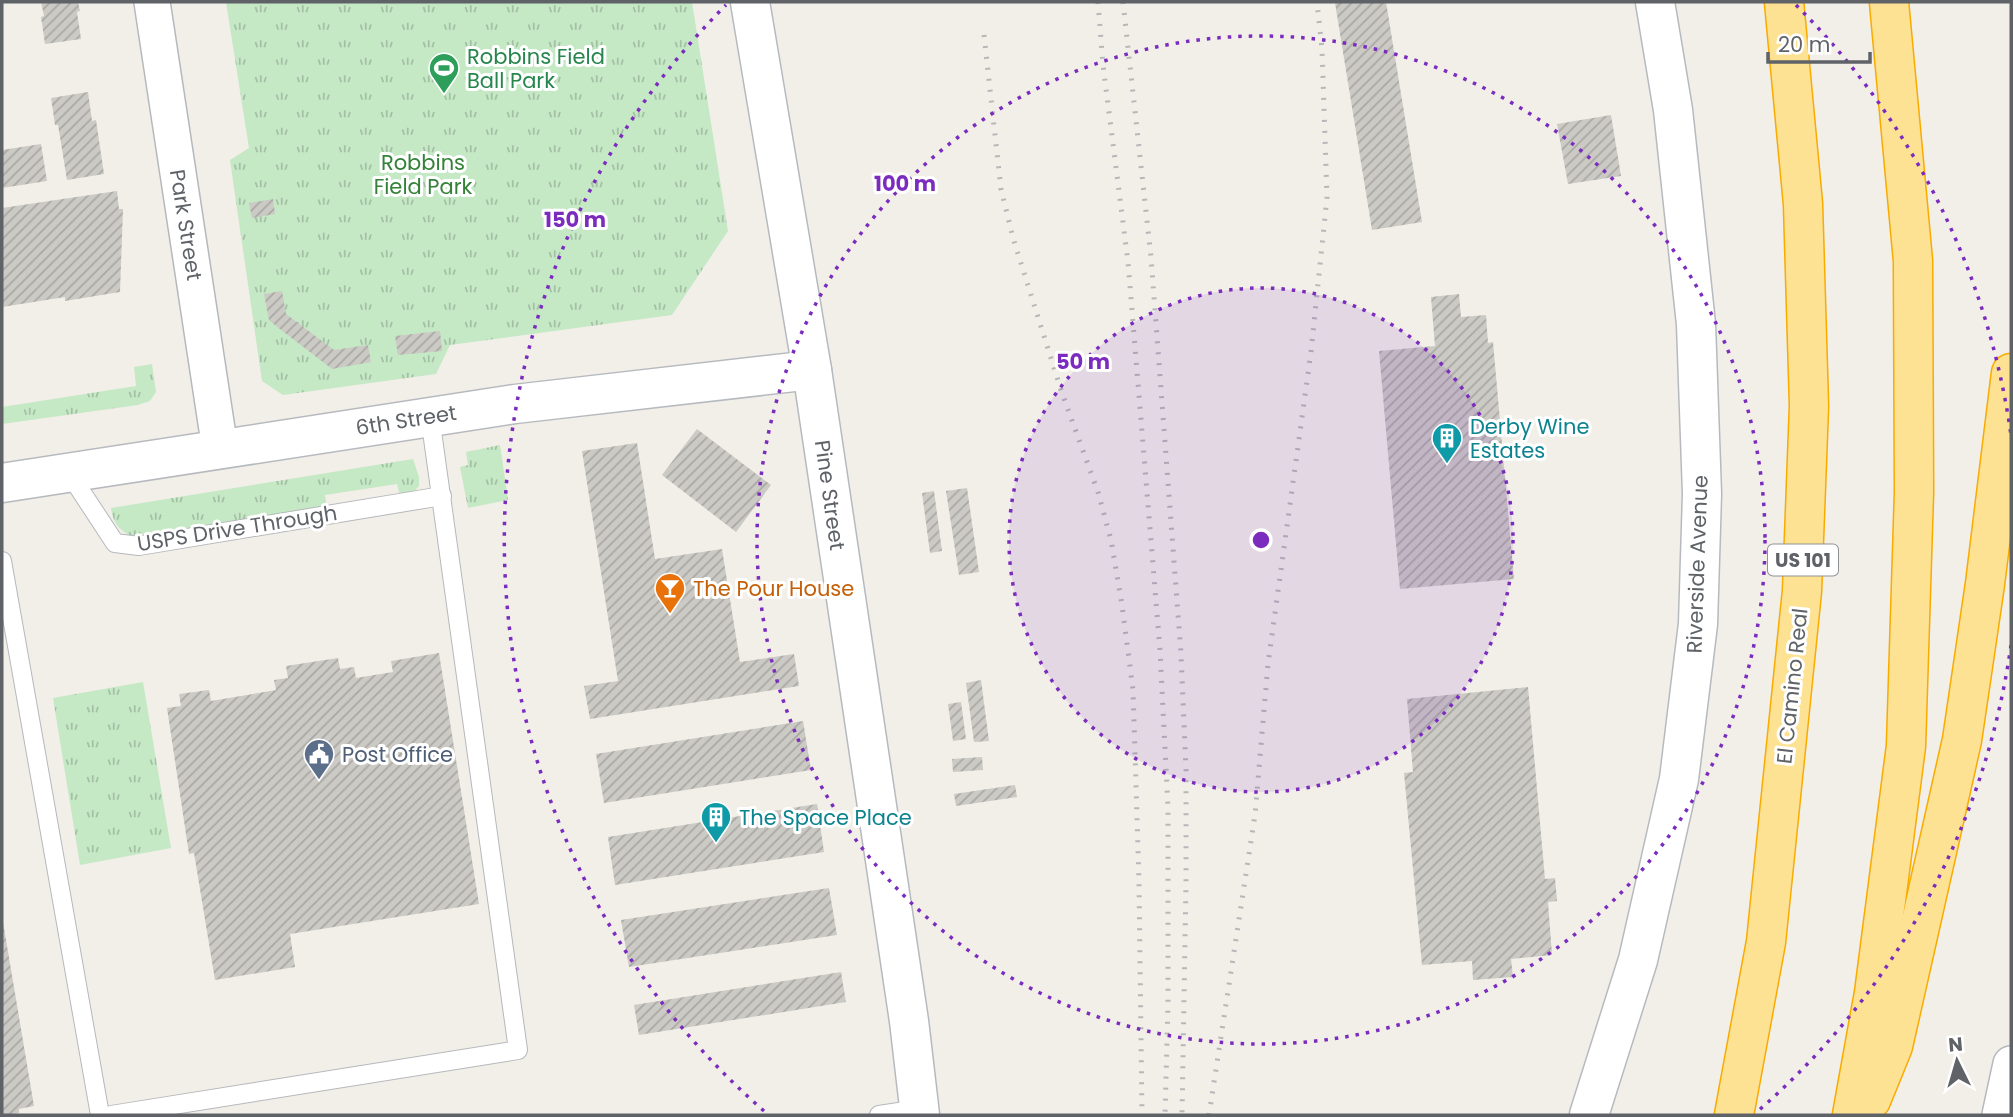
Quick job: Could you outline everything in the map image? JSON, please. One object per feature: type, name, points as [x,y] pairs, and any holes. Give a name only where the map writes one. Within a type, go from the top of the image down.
[{"type":"highway","name":"El Camino Real","points":[[1734,1115],[1766,942],[1802,591],[1809,392],[1803,204],[1784,2]]},
{"type":"highway","points":[[1852,1115],[1875,979],[1906,732],[1914,492],[1913,261],[1889,2]]},
{"type":"highway","points":[[1866,1115],[1893,1046],[1962,740],[1985,584],[2011,373]]},
{"type":"street","name":"Park Street","points":[[152,2],[220,449]]},
{"type":"street","name":"Pine Street","points":[[750,2],[812,370],[909,1021],[919,1112]]},
{"type":"street","name":"Riverside Avenue","points":[[1589,1115],[1638,960],[1679,779],[1698,624],[1702,494],[1696,324],[1672,110],[1655,2]]},
{"type":"street","name":"6th Street","points":[[2,483],[515,404],[812,370]]},
{"type":"street","points":[[2000,1115],[2011,1065]]},
{"type":"lane","points":[[111,1115],[518,1050],[430,417]]},
{"type":"lane","name":"USPS Drive Through","points":[[69,472],[115,543],[139,546],[442,496]]},
{"type":"lane","points":[[2,561],[100,1115]]},
{"type":"lane","points":[[879,1115],[919,1112]]},
{"type":"green space","name":"Robbins Field Park","points":[[226,2],[692,2],[728,231],[672,315],[450,345],[436,374],[283,395],[262,381],[230,160],[249,148]]},
{"type":"green space","points":[[152,364],[156,392],[150,401],[138,405],[2,424],[2,407],[136,386],[134,367]]},
{"type":"green space","points":[[500,445],[508,500],[468,508],[460,467],[468,465],[466,452]]},
{"type":"green space","points":[[413,459],[419,486],[411,495],[400,496],[397,484],[325,495],[327,509],[138,539],[119,528],[111,508]]},
{"type":"green space","points":[[143,682],[171,848],[80,865],[53,698]]},
{"type":"building","points":[[41,2],[78,2],[81,39],[45,44]]},
{"type":"building","points":[[1386,2],[1422,222],[1372,230],[1335,3]]},
{"type":"building","points":[[88,92],[92,121],[96,120],[104,174],[67,180],[51,98]]},
{"type":"building","points":[[1611,115],[1621,176],[1568,184],[1557,124]]},
{"type":"building","points":[[41,144],[47,181],[2,188],[2,150]]},
{"type":"building","points":[[117,191],[119,209],[123,209],[120,292],[2,307],[2,208]]},
{"type":"building","points":[[273,199],[275,214],[252,218],[249,203]]},
{"type":"building","points":[[282,291],[286,314],[334,350],[368,345],[371,362],[332,369],[276,326],[269,320],[264,294]]},
{"type":"building","name":"Derby Wine Estates","points":[[1459,294],[1461,317],[1486,315],[1488,343],[1493,342],[1514,579],[1400,589],[1379,351],[1435,346],[1431,297]]},
{"type":"building","points":[[440,331],[442,351],[398,355],[395,336]]},
{"type":"building","points":[[697,429],[771,485],[736,532],[662,475]]},
{"type":"building","points":[[637,443],[655,559],[722,549],[740,662],[794,654],[799,686],[590,719],[584,686],[618,681],[582,451]]},
{"type":"building","points":[[967,488],[979,572],[959,575],[946,491]]},
{"type":"building","points":[[934,491],[942,551],[930,553],[922,493]]},
{"type":"building","name":"Post Office","points":[[439,653],[479,904],[290,934],[295,967],[215,980],[194,853],[189,854],[167,708],[181,706],[179,694],[209,690],[211,701],[276,690],[274,680],[288,678],[286,666],[338,658],[340,669],[354,667],[356,678],[393,672],[391,661]]},
{"type":"building","points":[[981,680],[989,741],[974,742],[966,683]]},
{"type":"building","points":[[1528,687],[1545,879],[1555,878],[1557,901],[1548,902],[1552,955],[1511,959],[1513,977],[1473,980],[1472,961],[1422,965],[1404,773],[1413,772],[1407,699]]},
{"type":"building","points":[[961,702],[966,739],[953,741],[948,704]]},
{"type":"building","points":[[803,721],[811,770],[604,803],[596,754]]},
{"type":"building","points":[[982,757],[983,770],[953,772],[952,759]]},
{"type":"building","points":[[1015,785],[1017,797],[956,806],[954,794]]},
{"type":"building","name":"The Space Place","points":[[817,804],[824,852],[615,885],[608,837]]},
{"type":"building","points":[[829,888],[837,935],[629,967],[621,920]]},
{"type":"building","points":[[3,922],[34,1106],[8,1115],[2,1115]]},
{"type":"building","points":[[841,972],[846,1002],[639,1035],[634,1005]]},
{"type":"railway","points":[[1098,2],[1103,65],[1128,262],[1160,650],[1168,808],[1165,1115]]},
{"type":"railway","points":[[1123,2],[1151,257],[1181,654],[1186,770],[1182,1115]]},
{"type":"railway","points":[[1209,1115],[1255,815],[1268,664],[1311,352],[1327,197],[1322,49],[1317,2]]},
{"type":"railway","points":[[984,35],[1001,189],[1013,238],[1062,393],[1098,492],[1111,540],[1122,605],[1133,690],[1142,1115]]},
{"type":"place","name":"Robbins Field Ball Park","points":[[444,95]]},
{"type":"place","name":"Derby Wine Estates","points":[[1447,465]]},
{"type":"place","name":"The Pour House","points":[[670,615]]},
{"type":"place","name":"Post Office","points":[[319,781]]},
{"type":"place","name":"The Space Place","points":[[716,844]]}]
